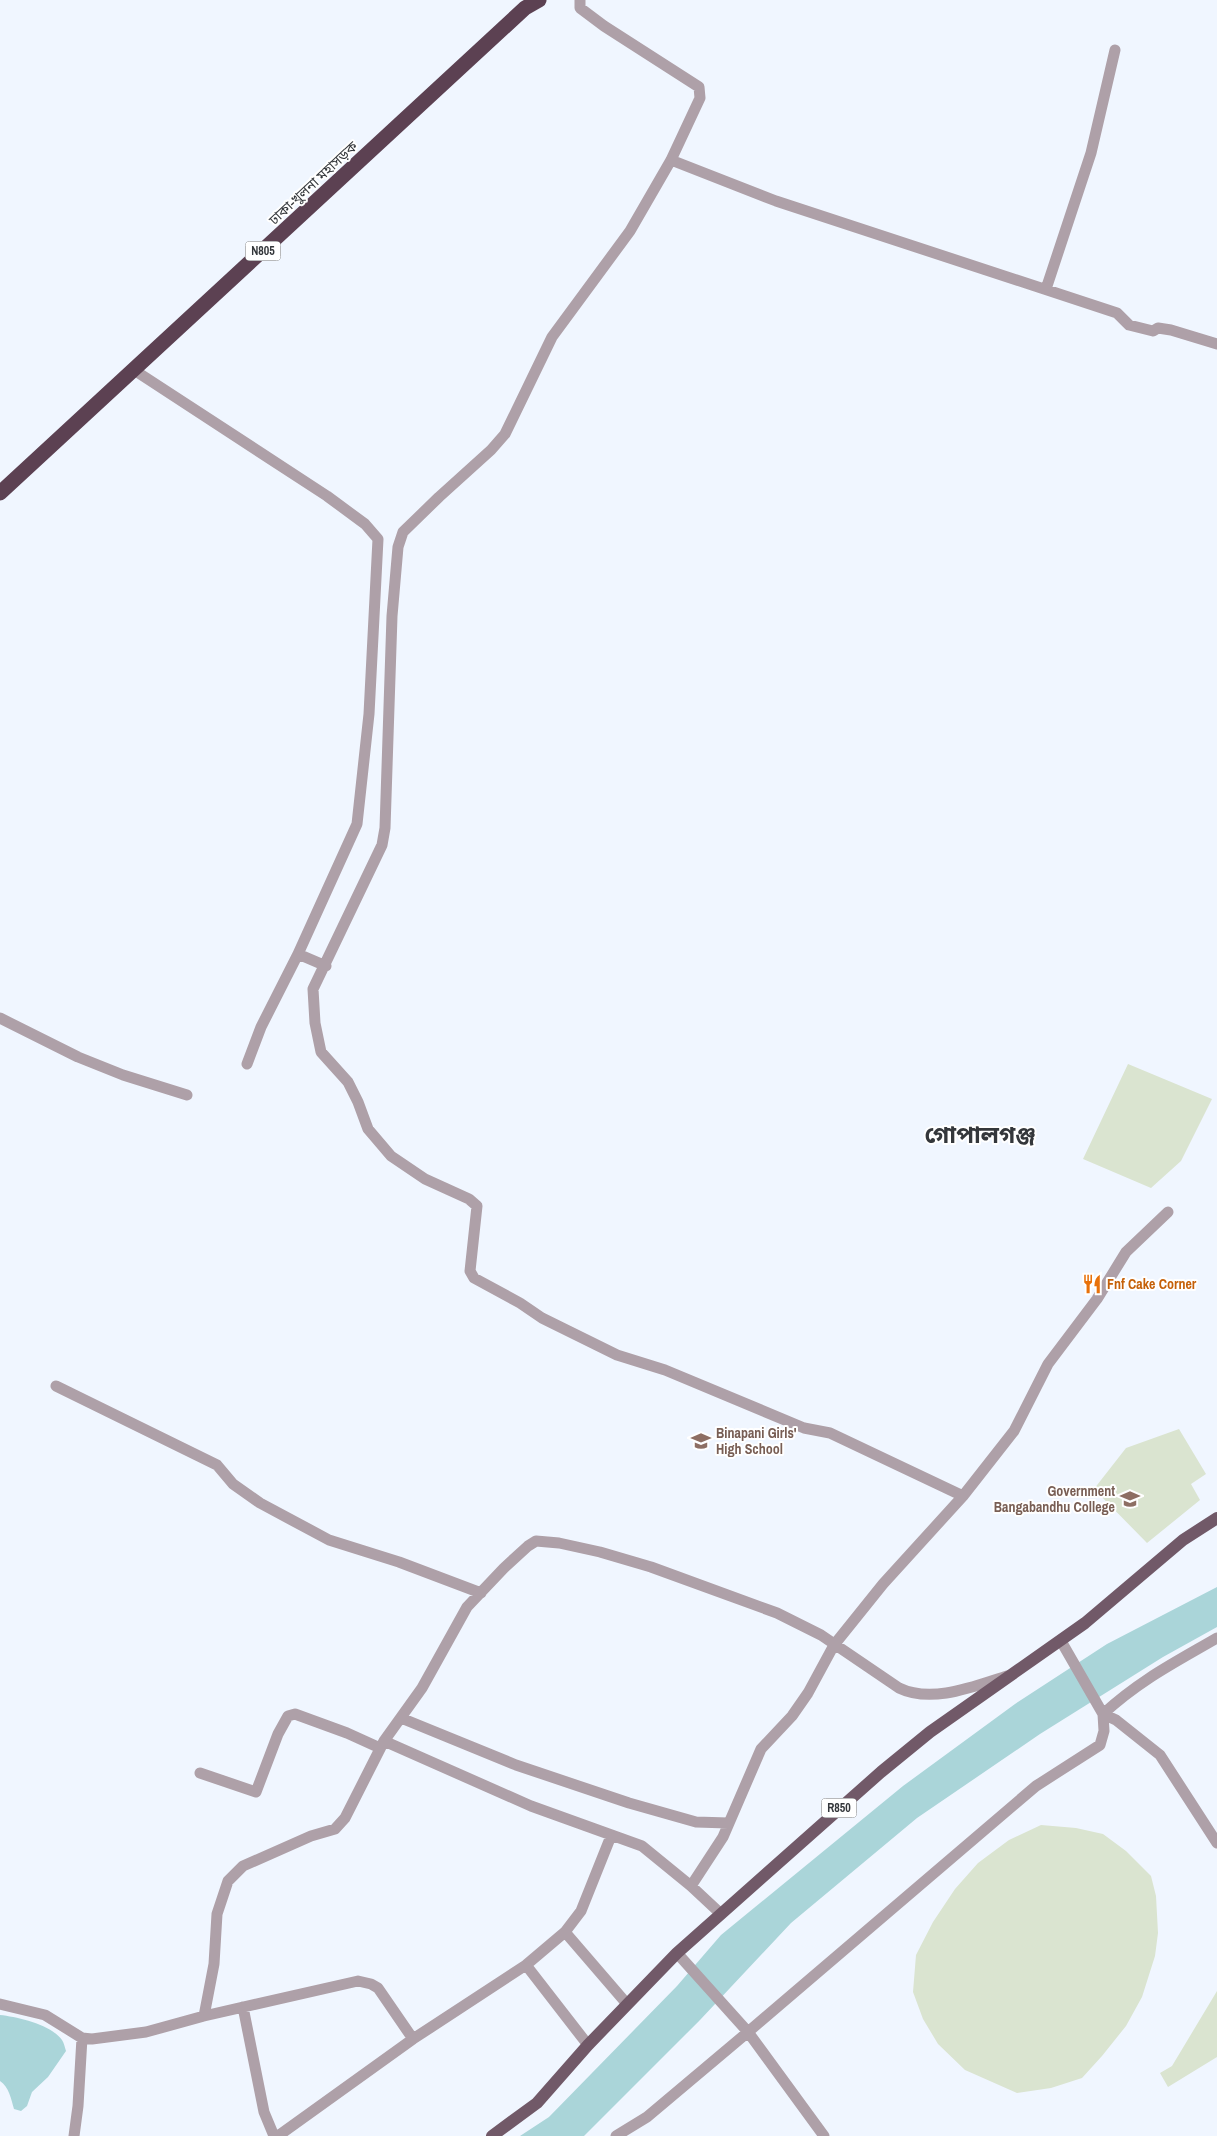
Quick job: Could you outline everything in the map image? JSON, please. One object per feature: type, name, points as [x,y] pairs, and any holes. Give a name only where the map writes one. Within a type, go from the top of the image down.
[{"type":"highway","name":"ঢাকা-খুলনা মহাসড়ক","points":[[0,493],[524,8],[539,0]]},
{"type":"main road","name":"R850","points":[[492,2136],[537,2103],[588,2045],[677,1953],[880,1772],[930,1732],[1061,1641],[1105,1607],[1183,1540],[1217,1518]]},
{"type":"street","points":[[580,0],[580,8],[604,26],[699,87],[700,98],[670,160],[630,231],[552,337],[505,434],[492,450],[438,497],[403,532],[397,546],[392,616],[385,828],[382,845],[313,989],[315,1022],[321,1052],[348,1082],[368,1129],[391,1156],[425,1179],[470,1199],[476,1206],[470,1271],[474,1278],[520,1303],[542,1318],[617,1356],[665,1370],[804,1428],[830,1433],[963,1496]]},
{"type":"street","points":[[1046,289],[1091,153],[1115,50]]},
{"type":"street","points":[[670,160],[776,201],[1117,312],[1129,325],[1153,331],[1158,328],[1171,330],[1217,344]]},
{"type":"street","points":[[134,370],[327,496],[365,524],[380,540],[397,546]]},
{"type":"street","points":[[247,1064],[261,1027],[300,955],[357,824],[369,714],[380,540]]},
{"type":"street","points":[[300,955],[323,965]]},
{"type":"street","points":[[0,1018],[78,1057],[123,1076],[187,1095]]},
{"type":"street","points":[[691,1886],[714,1852],[761,1749],[792,1716],[808,1693],[834,1645],[883,1584],[963,1496],[1014,1431],[1048,1364],[1097,1299],[1126,1252],[1168,1212]]},
{"type":"street","points":[[56,1386],[217,1465],[233,1484],[260,1503],[329,1540],[399,1562],[481,1593]]},
{"type":"street","points":[[204,2016],[214,1964],[217,1914],[228,1881],[243,1866],[311,1836],[335,1829],[345,1818],[382,1744],[422,1688],[467,1607],[528,1546],[536,1541],[559,1543],[643,1564],[776,1614],[821,1636],[899,1688],[910,1693],[932,1694],[948,1692],[1011,1675]]},
{"type":"street","points":[[1102,1711],[1153,1674],[1217,1638]]},
{"type":"street","points":[[616,2136],[647,2117],[1036,1786],[1100,1745],[1104,1731],[1102,1711],[1061,1641]]},
{"type":"street","points":[[1102,1711],[1160,1755],[1217,1843]]},
{"type":"street","points":[[200,1772],[256,1792],[278,1734],[288,1716],[295,1714],[382,1744],[531,1806],[642,1846],[691,1886],[721,1914]]},
{"type":"street","points":[[401,1718],[516,1764],[629,1803],[696,1822],[728,1823]]},
{"type":"street","points":[[244,2007],[266,2120],[276,2136],[413,2039],[526,1965],[565,1932],[581,1911],[611,1836]]},
{"type":"street","points":[[565,1932],[627,2004]]},
{"type":"street","points":[[677,1953],[748,2032],[824,2136]]},
{"type":"street","points":[[526,1965],[588,2045]]},
{"type":"street","points":[[0,2004],[24,2008],[46,2015],[82,2038],[92,2039],[146,2032],[204,2016],[358,1981],[371,1984],[382,1993],[413,2039]]},
{"type":"street","points":[[74,2136],[78,2106],[82,2038]]},
{"type":"green space","points":[[1128,1064],[1212,1099],[1181,1161],[1151,1188],[1083,1159]]},
{"type":"green space","points":[[1179,1429],[1206,1474],[1191,1484],[1200,1500],[1147,1543],[1094,1489],[1126,1448]]},
{"type":"green space","points":[[1041,1825],[1076,1828],[1103,1834],[1126,1851],[1151,1876],[1156,1896],[1158,1933],[1155,1956],[1142,1997],[1126,2026],[1102,2056],[1082,2078],[1051,2088],[1017,2093],[965,2070],[938,2044],[923,2019],[913,1992],[916,1955],[933,1922],[955,1889],[978,1863],[1009,1840]]},
{"type":"green space","points":[[1217,1991],[1217,2057],[1168,2087],[1160,2073],[1172,2066]]},
{"type":"water","points":[[1217,1587],[1217,1627],[1163,1657],[1040,1734],[917,1818],[791,1923],[700,2020],[584,2136],[520,2136],[549,2117],[677,1986],[721,1935],[903,1786],[1015,1704],[1107,1644]]},
{"type":"water","points":[[0,2015],[24,2020],[50,2030],[62,2040],[66,2051],[48,2077],[32,2092],[27,2106],[21,2111],[14,2109],[8,2090],[0,2081]]},
{"type":"place","name":"Fnf Cake Corner","points":[[1092,1284]]},
{"type":"place","name":"Binapani Girls' High School","points":[[701,1441]]},
{"type":"place","name":"Government Bangabandhu College","points":[[1130,1499]]},
{"type":"district","name":"গোপালগঞ্জ","points":[[980,1134]]}]
